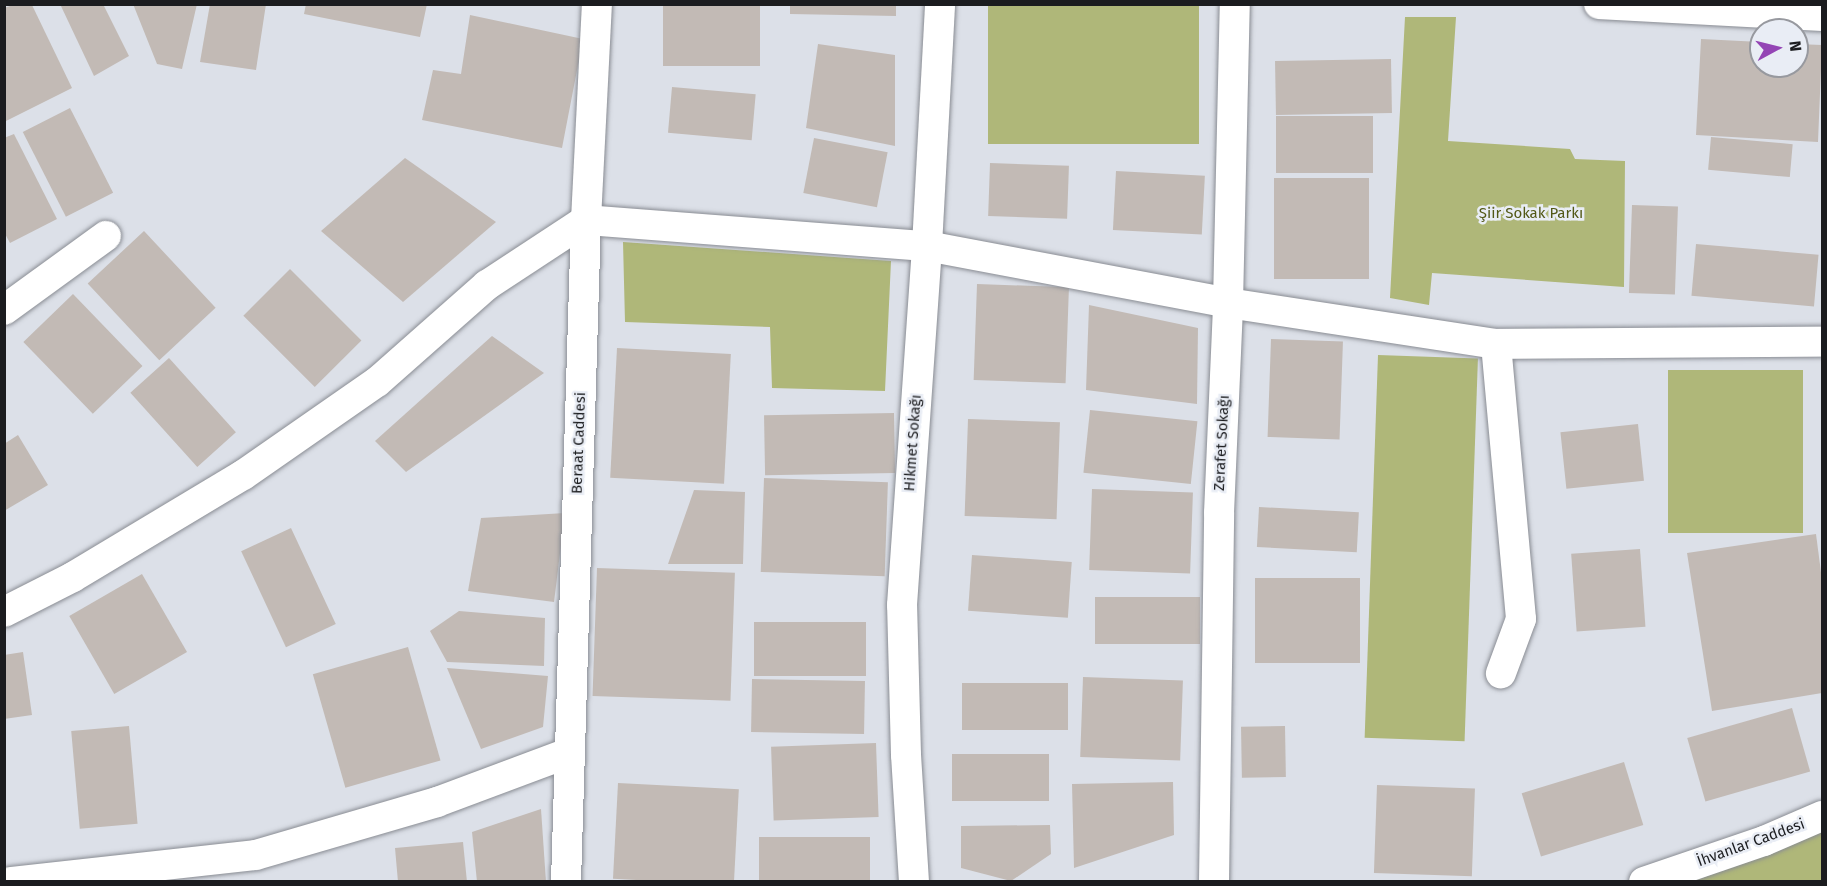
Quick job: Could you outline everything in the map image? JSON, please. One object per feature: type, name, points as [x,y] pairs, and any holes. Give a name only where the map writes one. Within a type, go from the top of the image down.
[{"type":"street","name":"Beraat Caddesi","points":[[566,882],[568,753],[586,220],[597,4]]},
{"type":"street","name":"Hikmet Sokağı","points":[[914,882],[906,755],[902,605],[927,246],[940,4]]},
{"type":"street","name":"Zerafet Sokağı","points":[[1214,882],[1219,513],[1228,303],[1235,4]]},
{"type":"street","points":[[1599,4],[1822,16]]},
{"type":"street","points":[[4,612],[74,577],[243,475],[377,382],[487,285],[586,220],[927,246],[1228,303],[1496,344],[1822,342]]},
{"type":"street","points":[[4,310],[106,236]]},
{"type":"street","points":[[1496,344],[1521,619],[1501,673]]},
{"type":"street","points":[[11,882],[256,855],[436,802],[568,753]]},
{"type":"street","name":"İhvanlar Caddesi","points":[[1644,882],[1764,841],[1822,816]]},
{"type":"green space","points":[[988,5],[1199,5],[1199,144],[988,144]]},
{"type":"green space","name":"Şiir Sokak Parkı","points":[[1405,17],[1456,17],[1448,141],[1570,149],[1575,159],[1625,161],[1624,287],[1432,273],[1429,305],[1390,298]]},
{"type":"green space","points":[[623,242],[891,261],[885,391],[772,388],[770,327],[625,322]]},
{"type":"green space","points":[[1378,355],[1478,358],[1465,741],[1365,738]]},
{"type":"green space","points":[[1668,370],[1803,370],[1803,533],[1668,533]]},
{"type":"green space","points":[[1822,831],[1822,881],[1694,881]]},
{"type":"building","points":[[60,4],[103,4],[129,56],[94,76]]},
{"type":"building","points":[[133,4],[197,4],[182,69],[157,64]]},
{"type":"building","points":[[210,4],[266,4],[256,70],[200,62]]},
{"type":"building","points":[[306,4],[427,4],[420,37],[304,14]]},
{"type":"building","points":[[663,4],[760,4],[760,66],[663,66]]},
{"type":"building","points":[[790,4],[896,4],[896,16],[790,14]]},
{"type":"building","points":[[13,5],[32,5],[72,88],[4,122],[4,8]]},
{"type":"building","points":[[470,15],[583,39],[562,148],[422,120],[433,70],[461,74]]},
{"type":"building","points":[[1701,39],[1749,41],[1749,78],[1809,78],[1809,44],[1822,45],[1818,142],[1696,135]]},
{"type":"building","points":[[818,44],[895,55],[895,146],[806,128]]},
{"type":"building","points":[[1391,59],[1392,113],[1276,115],[1275,61]]},
{"type":"building","points":[[672,87],[756,94],[752,140],[668,133]]},
{"type":"building","points":[[70,108],[113,193],[66,217],[23,132]]},
{"type":"building","points":[[1276,116],[1373,116],[1373,173],[1276,173]]},
{"type":"building","points":[[14,134],[57,219],[10,243],[4,232],[4,138]]},
{"type":"building","points":[[1711,137],[1793,144],[1790,177],[1708,170]]},
{"type":"building","points":[[814,138],[888,152],[877,207],[803,193]]},
{"type":"building","points":[[405,158],[496,222],[403,302],[321,231]]},
{"type":"building","points":[[990,163],[1069,166],[1067,219],[988,216]]},
{"type":"building","points":[[1116,171],[1205,176],[1202,235],[1113,230]]},
{"type":"building","points":[[1274,178],[1369,178],[1369,279],[1274,279]]},
{"type":"building","points":[[1632,205],[1678,207],[1675,295],[1629,293]]},
{"type":"building","points":[[144,231],[216,308],[159,360],[88,284]]},
{"type":"building","points":[[1696,244],[1819,255],[1814,307],[1691,296]]},
{"type":"building","points":[[290,269],[361,340],[315,387],[243,316]]},
{"type":"building","points":[[977,284],[1069,287],[1066,383],[974,380]]},
{"type":"building","points":[[73,294],[142,366],[93,414],[23,342]]},
{"type":"building","points":[[1089,305],[1198,328],[1197,404],[1086,390]]},
{"type":"building","points":[[492,336],[544,373],[406,472],[375,441]]},
{"type":"building","points":[[1271,339],[1343,342],[1340,439],[1268,437]]},
{"type":"building","points":[[617,348],[731,354],[724,484],[610,478]]},
{"type":"building","points":[[169,358],[236,432],[197,467],[130,393]]},
{"type":"building","points":[[1090,410],[1197,421],[1191,484],[1083,473]]},
{"type":"building","points":[[894,413],[895,473],[765,475],[764,415]]},
{"type":"building","points":[[968,419],[1060,422],[1057,519],[965,516]]},
{"type":"building","points":[[1638,424],[1644,481],[1566,489],[1560,432]]},
{"type":"building","points":[[18,435],[48,485],[4,511],[4,444]]},
{"type":"building","points":[[764,478],[888,482],[885,576],[761,572]]},
{"type":"building","points":[[1092,489],[1193,493],[1190,573],[1089,570]]},
{"type":"building","points":[[694,490],[745,492],[743,564],[668,564]]},
{"type":"building","points":[[1259,507],[1359,512],[1357,552],[1257,547]]},
{"type":"building","points":[[565,513],[554,602],[468,591],[481,518]]},
{"type":"building","points":[[291,528],[336,624],[286,647],[241,551]]},
{"type":"building","points":[[1816,534],[1822,580],[1822,693],[1712,711],[1687,553]]},
{"type":"building","points":[[1640,549],[1645,627],[1577,632],[1571,554]]},
{"type":"building","points":[[972,555],[1072,562],[1068,618],[968,611]]},
{"type":"building","points":[[597,568],[735,573],[730,701],[593,696]]},
{"type":"building","points":[[142,574],[187,652],[114,694],[69,616]]},
{"type":"building","points":[[1255,578],[1360,578],[1360,663],[1255,663]]},
{"type":"building","points":[[1095,597],[1200,597],[1200,644],[1095,644]]},
{"type":"building","points":[[459,611],[545,618],[544,666],[447,662],[430,631]]},
{"type":"building","points":[[754,622],[866,622],[866,676],[754,676]]},
{"type":"building","points":[[408,647],[441,760],[345,788],[313,674]]},
{"type":"building","points":[[23,652],[32,715],[4,719],[4,655]]},
{"type":"building","points":[[447,668],[548,676],[543,727],[481,749]]},
{"type":"building","points":[[1083,677],[1183,680],[1180,760],[1080,757]]},
{"type":"building","points":[[752,679],[865,681],[864,734],[751,732]]},
{"type":"building","points":[[962,683],[1068,683],[1068,730],[962,730]]},
{"type":"building","points":[[1792,708],[1810,771],[1705,801],[1687,738]]},
{"type":"building","points":[[129,726],[138,824],[80,829],[71,731]]},
{"type":"building","points":[[1285,726],[1286,777],[1242,778],[1241,727]]},
{"type":"building","points":[[876,743],[879,817],[774,821],[771,747]]},
{"type":"building","points":[[952,754],[1049,754],[1049,801],[952,801]]},
{"type":"building","points":[[1624,762],[1643,825],[1541,856],[1522,793]]},
{"type":"building","points":[[1173,782],[1174,835],[1074,868],[1072,784]]},
{"type":"building","points":[[618,783],[739,789],[734,882],[613,879]]},
{"type":"building","points":[[1377,785],[1475,788],[1472,876],[1374,873]]},
{"type":"building","points":[[541,809],[546,882],[477,882],[472,832]]},
{"type":"building","points":[[1050,825],[1051,854],[1011,881],[961,868],[961,826]]},
{"type":"building","points":[[759,837],[870,837],[870,882],[759,882]]},
{"type":"building","points":[[463,842],[467,882],[398,882],[395,848]]}]
